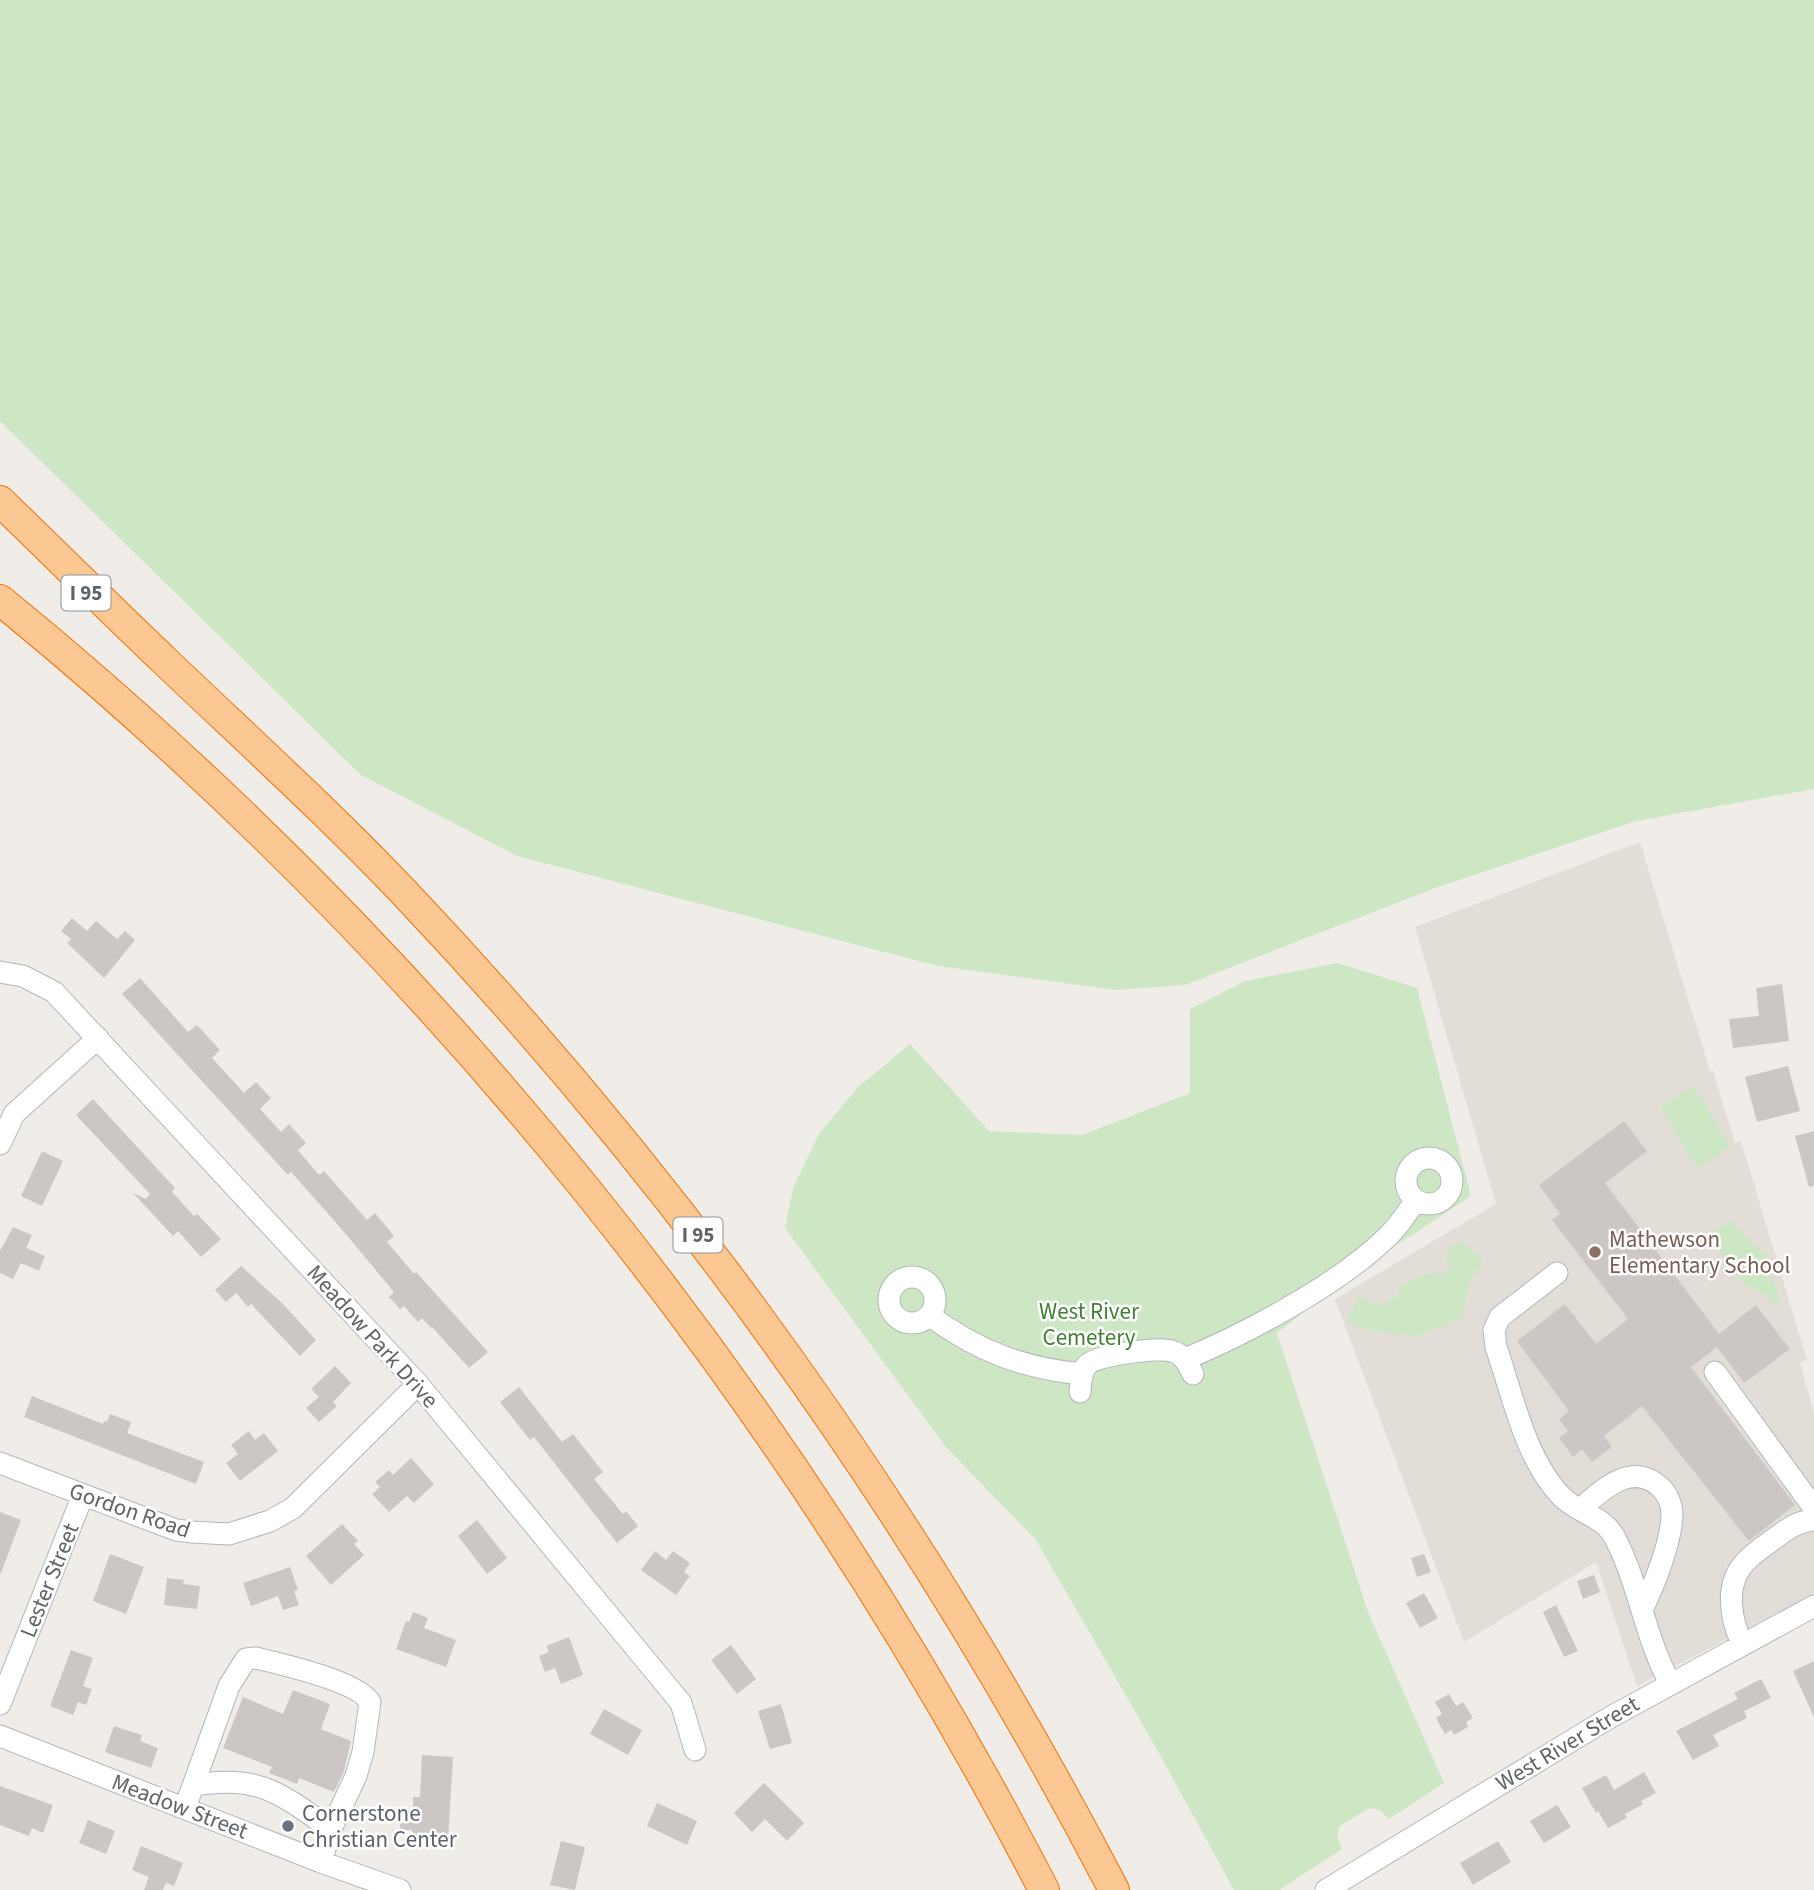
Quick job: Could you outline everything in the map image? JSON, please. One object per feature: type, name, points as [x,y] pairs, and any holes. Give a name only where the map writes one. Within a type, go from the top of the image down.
[{"type":"highway","points":[[0,501],[170,666]]},
{"type":"highway","name":"I 95","points":[[0,522],[170,666],[318,805],[413,902],[550,1053],[689,1222],[794,1364],[911,1536],[1008,1696],[1114,1890]]},
{"type":"highway","name":"I 95","points":[[0,600],[134,715],[293,866],[431,1010],[521,1112],[583,1188],[694,1331],[822,1512],[949,1717],[1044,1890]]},
{"type":"street","name":"Meadow Park Drive","points":[[0,972],[23,976],[54,992],[418,1384],[681,1703],[695,1750]]},
{"type":"street","points":[[0,1144],[14,1114],[97,1038]]},
{"type":"street","points":[[930,1316],[974,1345],[1003,1358],[1081,1383],[1087,1364],[1099,1358],[1158,1349],[1174,1351],[1189,1366],[1218,1345],[1334,1279],[1387,1238],[1416,1200]]},
{"type":"street","points":[[1557,1273],[1500,1317],[1496,1323],[1494,1337],[1541,1472],[1563,1499],[1600,1519],[1615,1537],[1643,1608],[1656,1654],[1670,1683]]},
{"type":"street","points":[[1715,1372],[1814,1508]]},
{"type":"street","name":"Gordon Road","points":[[0,1463],[176,1530],[210,1535],[229,1534],[248,1530],[293,1508],[418,1384]]},
{"type":"street","points":[[1580,1509],[1609,1486],[1635,1476],[1651,1481],[1667,1495],[1672,1516],[1658,1577],[1643,1608]]},
{"type":"street","name":"Lester Street","points":[[0,1704],[83,1495]]},
{"type":"street","points":[[1742,1643],[1735,1628],[1732,1610],[1732,1590],[1738,1572],[1753,1555],[1789,1528],[1814,1520]]},
{"type":"street","name":"West River Street","points":[[1326,1890],[1670,1683],[1814,1606]]},
{"type":"street","points":[[186,1808],[229,1686],[246,1659],[256,1658],[304,1670],[344,1684],[366,1696],[370,1702],[363,1752],[356,1776],[331,1829],[321,1862]]},
{"type":"street","name":"Meadow Street","points":[[0,1736],[321,1862],[400,1890]]},
{"type":"street","points":[[195,1785],[231,1781],[260,1785],[287,1799],[331,1829]]},
{"type":"shaded area","name":"Mathewson Elementary School","points":[[1640,842],[1710,1071],[1713,1071],[1735,1143],[1741,1141],[1807,1360],[1800,1363],[1814,1413],[1814,1594],[1637,1686],[1596,1562],[1464,1642],[1335,1299],[1496,1204],[1415,927]]},
{"type":"green space","points":[[0,0],[1814,0],[1814,789],[1636,821],[1438,887],[1185,985],[1116,990],[938,966],[517,856],[361,775],[0,421]]},
{"type":"green space","name":"West River Cemetery","points":[[1338,963],[1417,988],[1471,1196],[1347,1278],[1277,1333],[1368,1612],[1444,1783],[1389,1819],[1380,1810],[1369,1808],[1340,1826],[1337,1835],[1342,1849],[1279,1890],[1234,1890],[1155,1746],[1036,1540],[946,1447],[785,1228],[793,1188],[819,1134],[857,1088],[910,1044],[989,1131],[1082,1135],[1190,1093],[1190,1009],[1245,981]]},
{"type":"green space","points":[[1694,1086],[1731,1147],[1697,1168],[1660,1106]]},
{"type":"green space","points":[[1730,1221],[1765,1254],[1781,1304],[1776,1305],[1768,1296],[1745,1284],[1725,1261],[1710,1234]]},
{"type":"green space","points":[[1462,1242],[1482,1258],[1480,1268],[1470,1279],[1462,1318],[1416,1337],[1365,1329],[1347,1322],[1357,1297],[1382,1306],[1398,1295],[1399,1287],[1419,1276],[1449,1272],[1446,1255],[1452,1246]]},
{"type":"building","points":[[72,918],[87,931],[96,921],[117,939],[125,931],[135,940],[104,978],[67,943],[71,939],[61,931]]},
{"type":"building","points":[[140,978],[188,1032],[197,1025],[220,1050],[212,1058],[244,1093],[256,1082],[271,1098],[260,1109],[281,1132],[289,1124],[306,1143],[298,1150],[319,1175],[324,1171],[367,1220],[375,1213],[394,1236],[387,1242],[488,1352],[469,1368],[422,1318],[418,1322],[404,1306],[400,1309],[389,1297],[394,1292],[339,1226],[291,1172],[288,1175],[122,994]]},
{"type":"building","points":[[1782,984],[1789,1041],[1733,1048],[1729,1019],[1759,1016],[1756,988]]},
{"type":"building","points":[[1788,1066],[1800,1111],[1757,1122],[1745,1077]]},
{"type":"building","points":[[93,1099],[175,1188],[172,1192],[221,1239],[201,1257],[178,1231],[173,1236],[133,1193],[146,1199],[150,1194],[76,1115]]},
{"type":"building","points":[[1624,1121],[1647,1151],[1605,1183],[1719,1334],[1756,1305],[1790,1349],[1744,1383],[1717,1347],[1691,1367],[1795,1505],[1749,1541],[1642,1406],[1604,1436],[1612,1447],[1592,1462],[1582,1449],[1573,1457],[1559,1438],[1568,1431],[1559,1419],[1569,1411],[1517,1341],[1565,1304],[1596,1344],[1628,1319],[1552,1220],[1560,1214],[1539,1185]]},
{"type":"building","points":[[1814,1131],[1814,1186],[1809,1187],[1795,1136]]},
{"type":"building","points":[[42,1151],[63,1161],[42,1206],[21,1196]]},
{"type":"building","points":[[13,1227],[32,1235],[26,1248],[45,1256],[39,1271],[21,1263],[13,1279],[0,1273],[0,1251]]},
{"type":"building","points":[[241,1266],[283,1304],[316,1340],[300,1356],[251,1304],[248,1307],[236,1293],[226,1302],[215,1290]]},
{"type":"building","points":[[335,1366],[351,1383],[333,1402],[337,1406],[319,1422],[306,1408],[319,1397],[311,1389]]},
{"type":"building","points":[[519,1387],[562,1442],[573,1434],[603,1472],[594,1479],[623,1514],[626,1511],[638,1526],[617,1543],[534,1437],[530,1440],[500,1402]]},
{"type":"building","points":[[32,1396],[103,1424],[104,1421],[107,1422],[110,1414],[131,1422],[127,1433],[204,1462],[196,1484],[24,1417]]},
{"type":"building","points":[[249,1431],[255,1440],[264,1433],[278,1451],[240,1481],[226,1463],[238,1454],[231,1445]]},
{"type":"building","points":[[411,1458],[434,1484],[414,1503],[407,1496],[389,1512],[372,1494],[380,1487],[375,1482],[389,1470],[393,1475]]},
{"type":"building","points":[[0,1512],[21,1520],[1,1573],[0,1573]]},
{"type":"building","points":[[477,1520],[507,1558],[487,1574],[458,1536]]},
{"type":"building","points":[[342,1524],[358,1541],[354,1544],[364,1555],[331,1585],[306,1556]]},
{"type":"building","points":[[655,1551],[666,1560],[673,1551],[690,1563],[684,1572],[690,1576],[676,1595],[641,1570]]},
{"type":"building","points":[[110,1554],[144,1567],[126,1614],[93,1601]]},
{"type":"building","points":[[1424,1554],[1431,1572],[1417,1577],[1411,1558]]},
{"type":"building","points":[[290,1567],[298,1590],[294,1591],[299,1605],[283,1610],[278,1596],[251,1606],[243,1583]]},
{"type":"building","points":[[1594,1575],[1600,1592],[1583,1599],[1577,1581]]},
{"type":"building","points":[[167,1578],[200,1586],[197,1609],[164,1605]]},
{"type":"building","points":[[1424,1593],[1438,1618],[1420,1628],[1406,1603]]},
{"type":"building","points":[[1556,1605],[1578,1651],[1564,1657],[1543,1612]]},
{"type":"building","points":[[413,1612],[428,1618],[424,1628],[456,1640],[446,1667],[396,1649],[406,1621],[409,1622]]},
{"type":"building","points":[[569,1637],[583,1675],[561,1684],[555,1668],[545,1672],[539,1656],[549,1652],[546,1646]]},
{"type":"building","points":[[731,1645],[756,1679],[737,1694],[711,1660]]},
{"type":"building","points":[[71,1650],[93,1658],[83,1686],[92,1689],[86,1705],[78,1702],[73,1715],[50,1706]]},
{"type":"building","points":[[1814,1661],[1814,1717],[1793,1671]]},
{"type":"building","points":[[1761,1679],[1771,1698],[1744,1711],[1747,1718],[1713,1735],[1719,1746],[1693,1760],[1676,1731],[1738,1699],[1734,1693]]},
{"type":"building","points":[[293,1690],[330,1704],[321,1729],[351,1741],[344,1771],[334,1792],[299,1778],[297,1784],[269,1773],[272,1767],[223,1748],[243,1697],[283,1714]]},
{"type":"building","points":[[1449,1694],[1456,1706],[1463,1702],[1473,1718],[1466,1722],[1468,1727],[1454,1735],[1451,1730],[1445,1734],[1436,1718],[1442,1714],[1435,1702]]},
{"type":"building","points":[[781,1704],[792,1743],[770,1749],[758,1711]]},
{"type":"building","points":[[604,1709],[642,1730],[628,1755],[590,1734]]},
{"type":"building","points":[[114,1726],[142,1735],[140,1741],[158,1748],[151,1768],[105,1752]]},
{"type":"building","points":[[422,1755],[453,1757],[448,1840],[412,1838],[412,1830],[400,1830],[400,1811],[413,1811],[413,1797],[420,1797]]},
{"type":"building","points":[[1644,1772],[1656,1793],[1625,1814],[1627,1818],[1608,1828],[1582,1788],[1606,1775],[1614,1790]]},
{"type":"building","points":[[764,1783],[804,1823],[787,1841],[765,1819],[752,1832],[734,1813]]},
{"type":"building","points":[[0,1786],[53,1805],[43,1833],[32,1828],[29,1836],[0,1825]]},
{"type":"building","points":[[657,1803],[697,1821],[687,1845],[647,1826]]},
{"type":"building","points":[[1557,1805],[1571,1827],[1544,1843],[1530,1821]]},
{"type":"building","points":[[88,1820],[115,1831],[106,1854],[79,1843]]},
{"type":"building","points":[[561,1841],[585,1847],[575,1890],[550,1885]]},
{"type":"building","points":[[1498,1841],[1511,1862],[1473,1885],[1460,1863]]},
{"type":"building","points":[[141,1846],[183,1863],[174,1886],[166,1883],[163,1890],[144,1890],[149,1877],[132,1870]]},
{"type":"place","name":"Mathewson Elementary School","points":[[1595,1252]]},
{"type":"place","name":"Cornerstone Christian Center","points":[[288,1826]]}]
